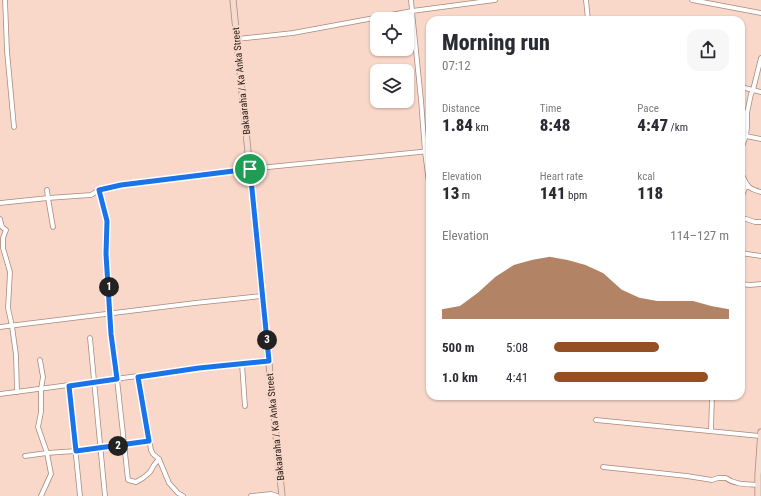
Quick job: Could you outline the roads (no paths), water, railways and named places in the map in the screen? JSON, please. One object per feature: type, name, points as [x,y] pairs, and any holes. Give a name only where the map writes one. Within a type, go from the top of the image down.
[{"type":"street","points":[[5,0],[7,50],[14,127]]},
{"type":"street","name":"Bakaaraha / Ka Anka Street","points":[[233,0],[282,496]]},
{"type":"street","points":[[411,0],[426,160]]},
{"type":"street","points":[[237,39],[292,34],[412,11],[495,0]]},
{"type":"street","points":[[586,0],[588,16]]},
{"type":"street","points":[[692,0],[710,2],[761,13]]},
{"type":"street","points":[[761,58],[747,113],[746,136],[761,139]]},
{"type":"street","points":[[745,89],[761,92]]},
{"type":"street","points":[[0,203],[91,195],[99,190],[121,185],[250,169],[425,152]]},
{"type":"street","points":[[745,180],[751,189],[761,192]]},
{"type":"street","points":[[48,190],[53,227]]},
{"type":"street","points":[[99,190],[107,221],[106,254],[111,334],[128,480],[136,482],[143,478],[150,472],[154,464],[159,459]]},
{"type":"street","points":[[0,219],[2,228],[6,230],[3,238],[10,272],[8,308],[12,326],[16,362],[17,392]]},
{"type":"street","points":[[745,219],[761,222]]},
{"type":"street","points":[[745,254],[761,256]]},
{"type":"street","points":[[745,284],[761,284]]},
{"type":"street","points":[[0,327],[262,296]]},
{"type":"street","points":[[90,338],[105,496]]},
{"type":"street","points":[[40,360],[43,377],[41,389],[41,412],[38,427],[47,453],[51,474],[41,496]]},
{"type":"street","points":[[0,394],[199,368],[269,361]]},
{"type":"street","points":[[242,364],[245,406]]},
{"type":"street","points":[[138,377],[149,441],[153,454],[159,459],[169,483],[179,494],[183,496]]},
{"type":"street","points":[[69,386],[80,496]]},
{"type":"street","points":[[711,431],[712,400]]},
{"type":"street","points":[[596,420],[711,431],[761,434],[758,496]]},
{"type":"street","points":[[25,456],[149,441]]},
{"type":"street","points":[[603,467],[712,480],[726,478],[740,484],[758,485]]},
{"type":"street","points":[[251,496],[271,494],[277,496]]}]
